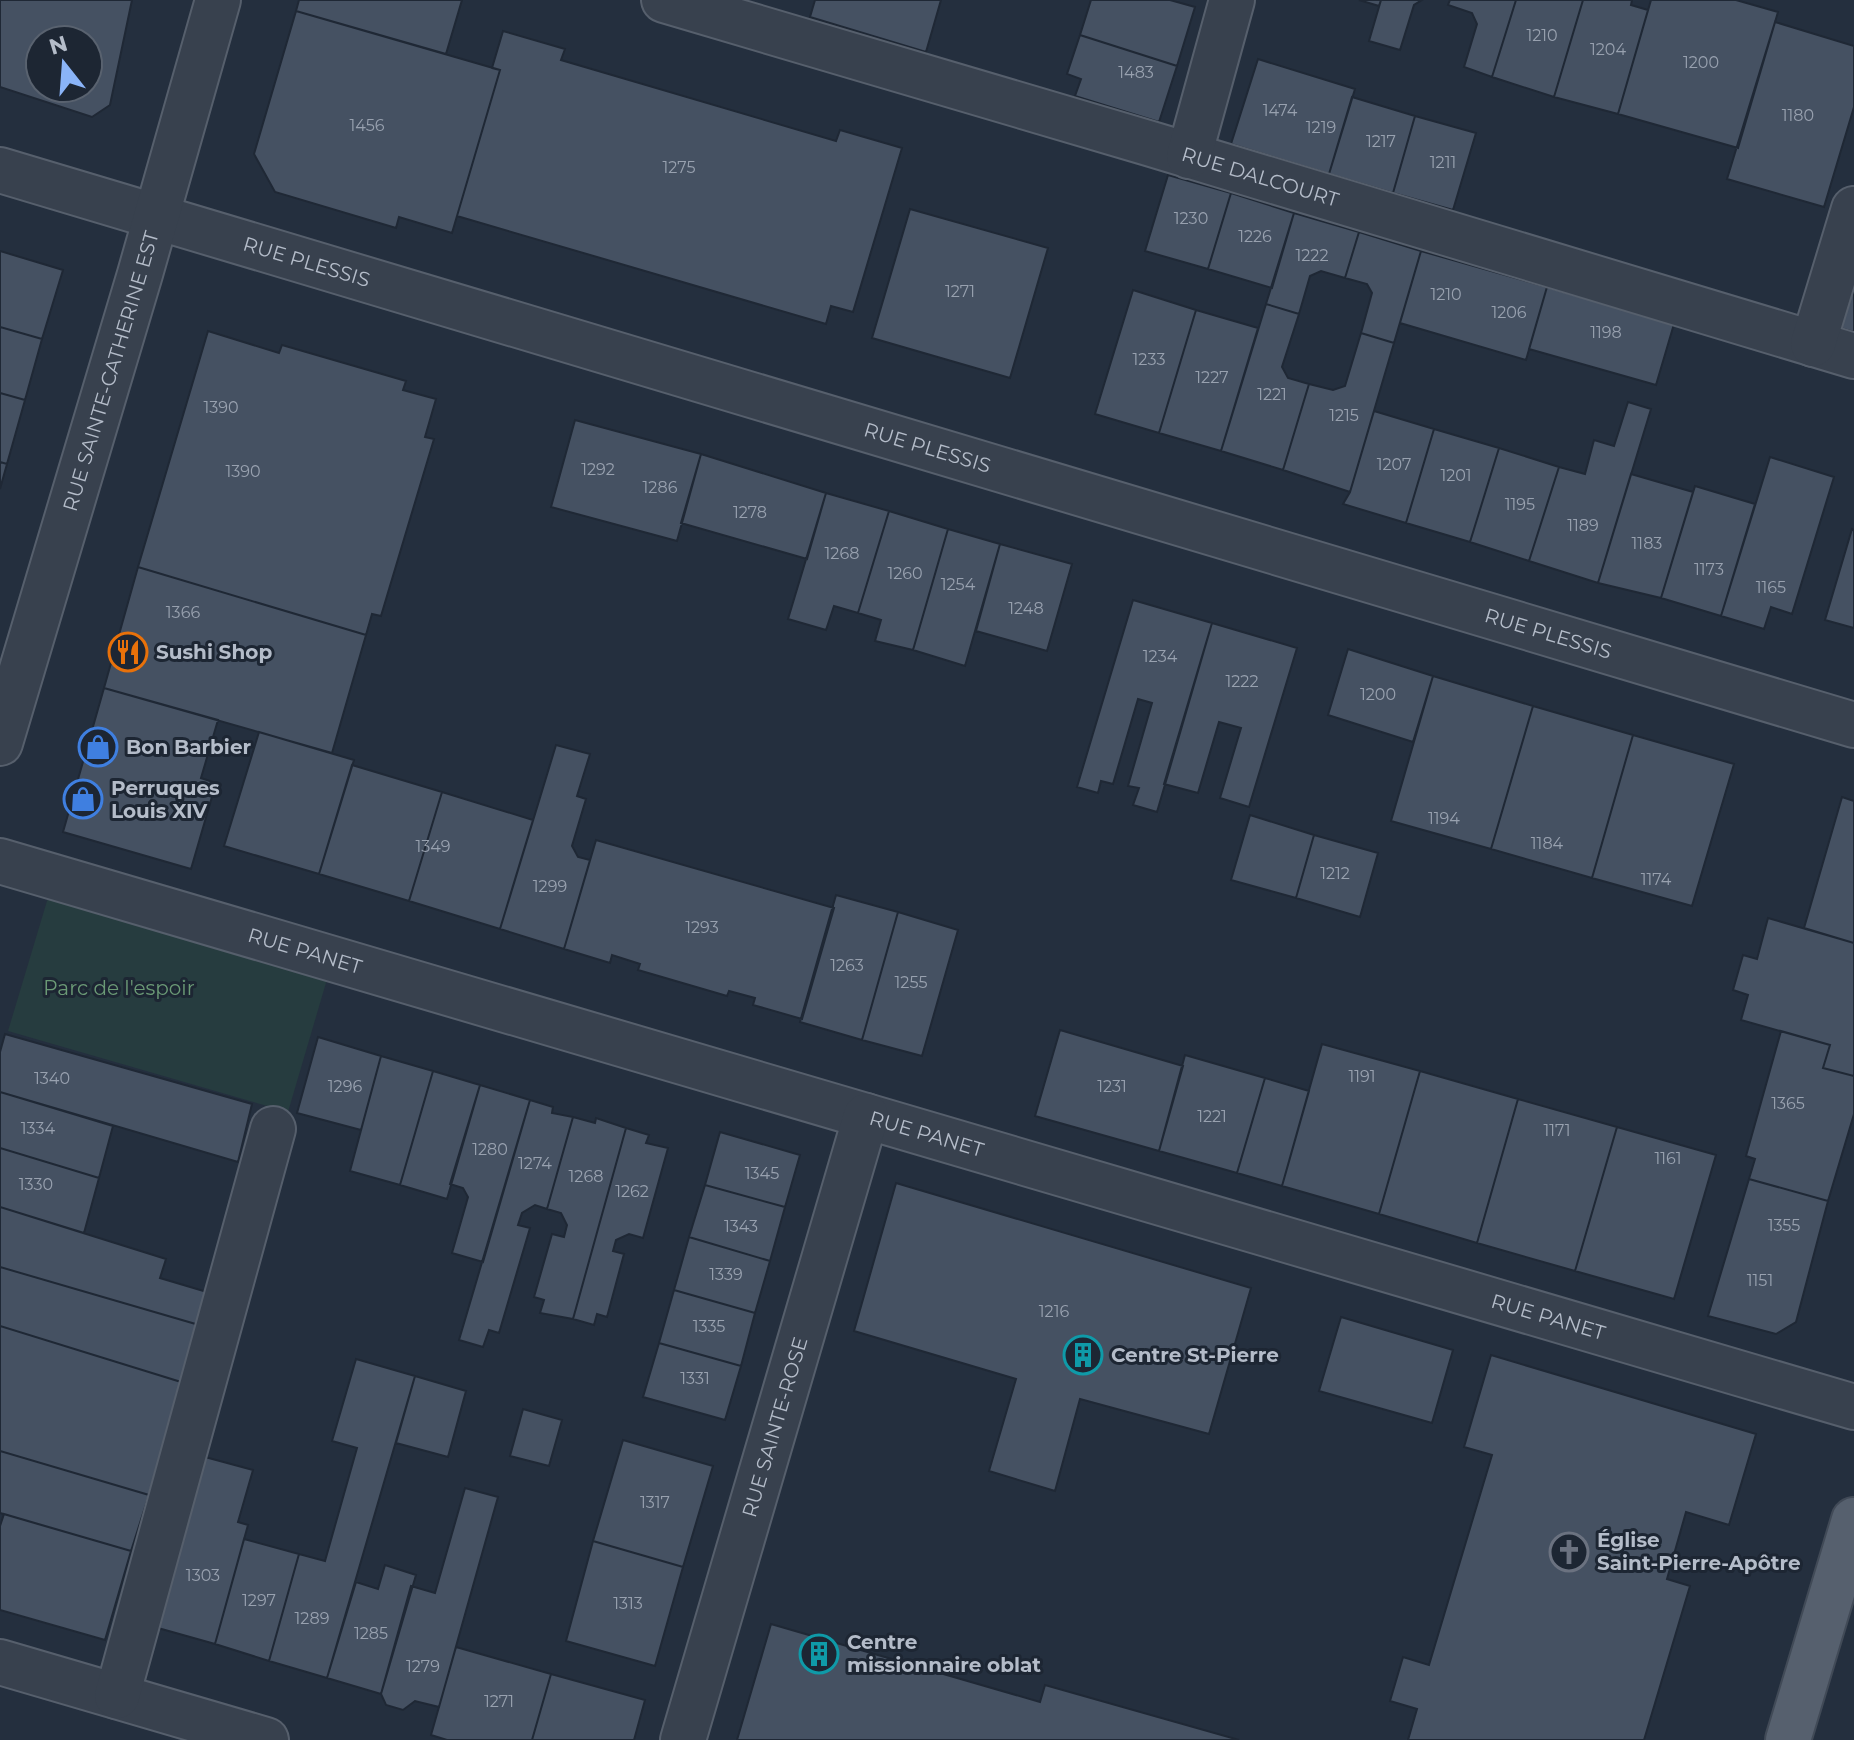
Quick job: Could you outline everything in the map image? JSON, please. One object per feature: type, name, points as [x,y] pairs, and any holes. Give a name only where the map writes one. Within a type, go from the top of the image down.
[{"type":"main road","points":[[1788,1740],[1854,1520]]},
{"type":"street","name":"RUE SAINTE-CATHERINE EST","points":[[0,743],[218,0]]},
{"type":"street","name":"RUE DALCOURT","points":[[664,0],[1854,356]]},
{"type":"street","points":[[1189,156],[1232,0]]},
{"type":"street","name":"RUE PLESSIS","points":[[0,170],[1854,725]]},
{"type":"street","points":[[1813,344],[1854,209]]},
{"type":"street","name":"RUE PANET","points":[[0,861],[1854,1407]]},
{"type":"street","name":"RUE SAINTE-ROSE","points":[[683,1740],[866,1116]]},
{"type":"street","points":[[117,1696],[273,1129]]},
{"type":"street","points":[[0,1662],[266,1740]]},
{"type":"green space","name":"Parc de l'espoir","points":[[50,891],[328,976],[288,1112],[8,1031]]},
{"type":"building","points":[[0,0],[132,0],[110,105],[92,117],[52,104],[104,104],[104,24],[24,24],[24,95],[0,87]]},
{"type":"building","points":[[299,0],[462,0],[446,54],[296,11]]},
{"type":"building","points":[[815,0],[941,0],[926,52],[810,17]]},
{"type":"building","points":[[1091,0],[1170,0],[1195,7],[1177,66],[1080,35]]},
{"type":"building","points":[[1359,0],[1381,0],[1379,6]]},
{"type":"building","points":[[1381,0],[1422,0],[1414,5],[1400,50],[1369,41]]},
{"type":"building","points":[[1450,0],[1516,0],[1492,77],[1464,67],[1477,24],[1472,13],[1448,5]]},
{"type":"building","points":[[1516,0],[1583,0],[1554,97],[1492,77]]},
{"type":"building","points":[[1583,0],[1632,0],[1631,5],[1648,10],[1618,114],[1554,97]]},
{"type":"building","points":[[1651,0],[1736,0],[1778,12],[1738,148],[1618,114]]},
{"type":"building","points":[[296,11],[500,70],[452,233],[399,217],[396,228],[275,192],[254,154]]},
{"type":"building","points":[[1775,22],[1854,46],[1854,107],[1824,207],[1727,179]]},
{"type":"building","points":[[503,31],[565,49],[561,60],[836,141],[840,130],[902,148],[853,312],[831,306],[826,324],[457,216],[500,70],[492,68]]},
{"type":"building","points":[[1080,35],[1177,66],[1159,122],[1075,96],[1081,79],[1067,74]]},
{"type":"building","points":[[1258,59],[1355,89],[1329,174],[1231,144]]},
{"type":"building","points":[[1352,97],[1415,116],[1393,193],[1329,174]]},
{"type":"building","points":[[1415,116],[1476,133],[1453,210],[1393,193]]},
{"type":"building","points":[[1168,175],[1231,193],[1208,269],[1145,251]]},
{"type":"building","points":[[1231,193],[1294,213],[1272,288],[1208,269]]},
{"type":"building","points":[[910,209],[1048,248],[1010,378],[872,338]]},
{"type":"building","points":[[1294,213],[1359,232],[1345,278],[1321,271],[1310,276],[1299,314],[1266,304]]},
{"type":"building","points":[[1359,232],[1421,251],[1394,343],[1361,333],[1372,293],[1367,284],[1345,278]]},
{"type":"building","points":[[0,251],[63,270],[42,339],[0,327]]},
{"type":"building","points":[[1421,251],[1547,287],[1526,360],[1400,323]]},
{"type":"building","points":[[1854,280],[1854,332],[1840,328]]},
{"type":"building","points":[[1547,287],[1674,324],[1656,385],[1529,349]]},
{"type":"building","points":[[1133,290],[1196,310],[1159,433],[1095,414]]},
{"type":"building","points":[[1266,304],[1299,314],[1282,367],[1288,378],[1309,384],[1283,470],[1221,451]]},
{"type":"building","points":[[1196,310],[1258,328],[1221,451],[1159,433]]},
{"type":"building","points":[[0,327],[42,339],[25,400],[0,393]]},
{"type":"building","points":[[208,331],[279,353],[282,345],[406,381],[403,390],[436,399],[425,437],[434,439],[381,616],[372,614],[366,635],[138,567]]},
{"type":"building","points":[[1361,333],[1394,343],[1350,492],[1283,470],[1309,384],[1333,390],[1345,386]]},
{"type":"building","points":[[0,393],[25,400],[7,464],[0,462]]},
{"type":"building","points":[[1628,402],[1651,409],[1598,583],[1529,561],[1559,467],[1585,474],[1594,440],[1614,446]]},
{"type":"building","points":[[1374,411],[1434,429],[1406,523],[1343,504],[1350,492]]},
{"type":"building","points":[[575,420],[701,454],[677,541],[551,507]]},
{"type":"building","points":[[1434,429],[1499,448],[1470,542],[1406,523]]},
{"type":"building","points":[[1499,448],[1559,467],[1529,561],[1470,542]]},
{"type":"building","points":[[701,454],[826,493],[807,559],[681,523]]},
{"type":"building","points":[[1770,457],[1834,477],[1792,614],[1771,607],[1764,629],[1721,616]]},
{"type":"building","points":[[0,462],[7,464],[0,489]]},
{"type":"building","points":[[1631,474],[1693,492],[1661,598],[1598,583]]},
{"type":"building","points":[[1695,486],[1755,504],[1721,616],[1661,598]]},
{"type":"building","points":[[826,493],[889,511],[858,613],[834,606],[826,630],[788,619]]},
{"type":"building","points":[[889,511],[948,529],[913,650],[875,641],[881,620],[858,613]]},
{"type":"building","points":[[948,529],[1000,544],[965,666],[913,650]]},
{"type":"building","points":[[1854,530],[1854,628],[1825,620]]},
{"type":"building","points":[[1000,544],[1072,564],[1047,651],[976,631]]},
{"type":"building","points":[[138,567],[366,635],[332,753],[104,688]]},
{"type":"building","points":[[1133,600],[1212,623],[1157,812],[1133,805],[1139,788],[1128,786],[1152,703],[1138,699],[1113,784],[1101,781],[1098,793],[1077,787]]},
{"type":"building","points":[[1212,623],[1297,648],[1249,807],[1220,798],[1241,728],[1219,722],[1198,793],[1164,784]]},
{"type":"building","points":[[1348,649],[1433,676],[1413,742],[1328,715]]},
{"type":"building","points":[[1433,676],[1533,706],[1491,849],[1391,821]]},
{"type":"building","points":[[104,688],[218,720],[201,778],[216,783],[191,869],[63,832]]},
{"type":"building","points":[[1533,706],[1633,735],[1592,878],[1491,849]]},
{"type":"building","points":[[259,732],[354,760],[319,874],[224,846]]},
{"type":"building","points":[[1633,735],[1734,764],[1692,906],[1592,878]]},
{"type":"building","points":[[556,745],[590,754],[577,796],[586,799],[572,846],[578,857],[590,860],[564,949],[500,929]]},
{"type":"building","points":[[352,765],[442,792],[409,901],[319,874]]},
{"type":"building","points":[[442,792],[533,820],[500,929],[409,901]]},
{"type":"building","points":[[1842,797],[1854,801],[1854,943],[1804,928]]},
{"type":"building","points":[[1250,815],[1314,835],[1296,898],[1231,880]]},
{"type":"building","points":[[1314,835],[1378,853],[1360,917],[1296,898]]},
{"type":"building","points":[[596,840],[834,908],[802,1019],[753,1005],[755,998],[729,991],[727,996],[638,970],[640,964],[612,955],[610,963],[564,949]]},
{"type":"building","points":[[836,895],[898,912],[862,1040],[800,1022]]},
{"type":"building","points":[[898,912],[958,930],[922,1056],[862,1040]]},
{"type":"building","points":[[1768,918],[1854,943],[1854,1076],[1823,1068],[1830,1045],[1741,1020],[1748,995],[1733,990],[1743,955],[1757,959]]},
{"type":"building","points":[[1060,1030],[1183,1066],[1159,1151],[1035,1116]]},
{"type":"building","points":[[1781,1031],[1830,1045],[1823,1068],[1854,1076],[1854,1114],[1828,1201],[1749,1179],[1755,1159],[1746,1156]]},
{"type":"building","points":[[5,1034],[252,1104],[238,1162],[0,1092],[0,1052]]},
{"type":"building","points":[[318,1037],[381,1056],[361,1130],[297,1113]]},
{"type":"building","points":[[1322,1044],[1420,1071],[1379,1214],[1282,1186]]},
{"type":"building","points":[[1185,1055],[1265,1078],[1237,1173],[1159,1151]]},
{"type":"building","points":[[381,1056],[433,1071],[400,1185],[350,1171]]},
{"type":"building","points":[[433,1071],[480,1085],[447,1199],[400,1185]]},
{"type":"building","points":[[1420,1071],[1518,1099],[1477,1243],[1379,1214]]},
{"type":"building","points":[[1265,1078],[1309,1091],[1282,1186],[1237,1173]]},
{"type":"building","points":[[480,1085],[530,1100],[483,1262],[452,1253],[468,1197],[463,1188],[450,1184]]},
{"type":"building","points":[[0,1092],[113,1126],[99,1178],[0,1148]]},
{"type":"building","points":[[1518,1099],[1617,1127],[1575,1271],[1477,1243]]},
{"type":"building","points":[[530,1100],[553,1107],[552,1113],[573,1117],[547,1209],[535,1205],[522,1213],[518,1225],[530,1228],[499,1333],[489,1330],[483,1347],[459,1340]]},
{"type":"building","points":[[573,1117],[595,1123],[596,1118],[626,1128],[573,1319],[540,1313],[544,1300],[534,1297],[552,1234],[564,1237],[567,1225],[561,1213],[547,1209]]},
{"type":"building","points":[[1617,1127],[1716,1155],[1674,1299],[1575,1271]]},
{"type":"building","points":[[626,1128],[649,1135],[646,1143],[668,1148],[643,1238],[629,1234],[616,1240],[613,1251],[624,1254],[607,1317],[597,1314],[594,1325],[573,1319]]},
{"type":"building","points":[[720,1132],[800,1155],[785,1207],[705,1185]]},
{"type":"building","points":[[0,1148],[99,1178],[84,1233],[0,1207]]},
{"type":"building","points":[[1749,1179],[1828,1201],[1796,1322],[1776,1334],[1708,1316]]},
{"type":"building","name":"Centre St-Pierre","points":[[896,1183],[1251,1288],[1209,1434],[1080,1399],[1055,1491],[989,1471],[1016,1379],[854,1331]]},
{"type":"building","points":[[705,1185],[785,1207],[770,1261],[689,1237]]},
{"type":"building","points":[[0,1207],[166,1259],[160,1278],[207,1292],[199,1325],[0,1267]]},
{"type":"building","points":[[689,1237],[770,1261],[755,1313],[674,1290]]},
{"type":"building","points":[[0,1267],[199,1325],[181,1382],[0,1326]]},
{"type":"building","points":[[674,1290],[755,1313],[741,1366],[659,1343]]},
{"type":"building","points":[[1341,1317],[1453,1350],[1432,1423],[1319,1391]]},
{"type":"building","points":[[0,1326],[181,1382],[149,1495],[0,1451]]},
{"type":"building","points":[[659,1343],[741,1366],[725,1420],[643,1397]]},
{"type":"building","name":"Église Saint-Pierre-Apôtre","points":[[1491,1355],[1756,1434],[1729,1525],[1686,1512],[1667,1579],[1690,1586],[1644,1740],[1408,1740],[1417,1709],[1390,1701],[1403,1657],[1429,1665],[1492,1455],[1464,1447]]},
{"type":"building","points":[[356,1359],[415,1376],[327,1678],[269,1661],[299,1554],[325,1561],[357,1448],[332,1441]]},
{"type":"building","points":[[415,1376],[466,1391],[448,1457],[396,1443]]},
{"type":"building","points":[[523,1409],[562,1420],[549,1466],[510,1456]]},
{"type":"building","points":[[623,1440],[713,1466],[683,1567],[593,1541]]},
{"type":"building","points":[[0,1451],[149,1495],[131,1551],[0,1513]]},
{"type":"building","points":[[205,1457],[253,1470],[238,1522],[248,1525],[215,1644],[158,1628]]},
{"type":"building","points":[[465,1488],[498,1497],[439,1707],[415,1701],[403,1710],[386,1705],[381,1694],[411,1586],[435,1593]]},
{"type":"building","points":[[4,1514],[131,1551],[105,1640],[0,1610],[0,1526]]},
{"type":"building","points":[[244,1539],[299,1554],[269,1661],[215,1644]]},
{"type":"building","points":[[593,1541],[683,1567],[655,1666],[566,1641]]},
{"type":"building","points":[[385,1565],[416,1575],[381,1694],[327,1678],[356,1582],[378,1589]]},
{"type":"building","name":"Centre missionnaire oblat","points":[[771,1624],[1040,1702],[1045,1685],[1239,1740],[737,1740]]},
{"type":"building","points":[[456,1647],[551,1674],[532,1740],[447,1740],[431,1735]]},
{"type":"building","points":[[551,1674],[645,1700],[634,1740],[532,1740]]},
{"type":"place","name":"Sushi Shop","points":[[128,652]]},
{"type":"place","name":"Bon Barbier","points":[[98,747]]},
{"type":"place","name":"Perruques Louis XIV","points":[[83,799]]},
{"type":"place","name":"Centre St-Pierre","points":[[1083,1355]]},
{"type":"place","name":"Église Saint-Pierre-Apôtre","points":[[1569,1552]]},
{"type":"place","name":"Centre missionnaire oblat","points":[[819,1654]]}]
